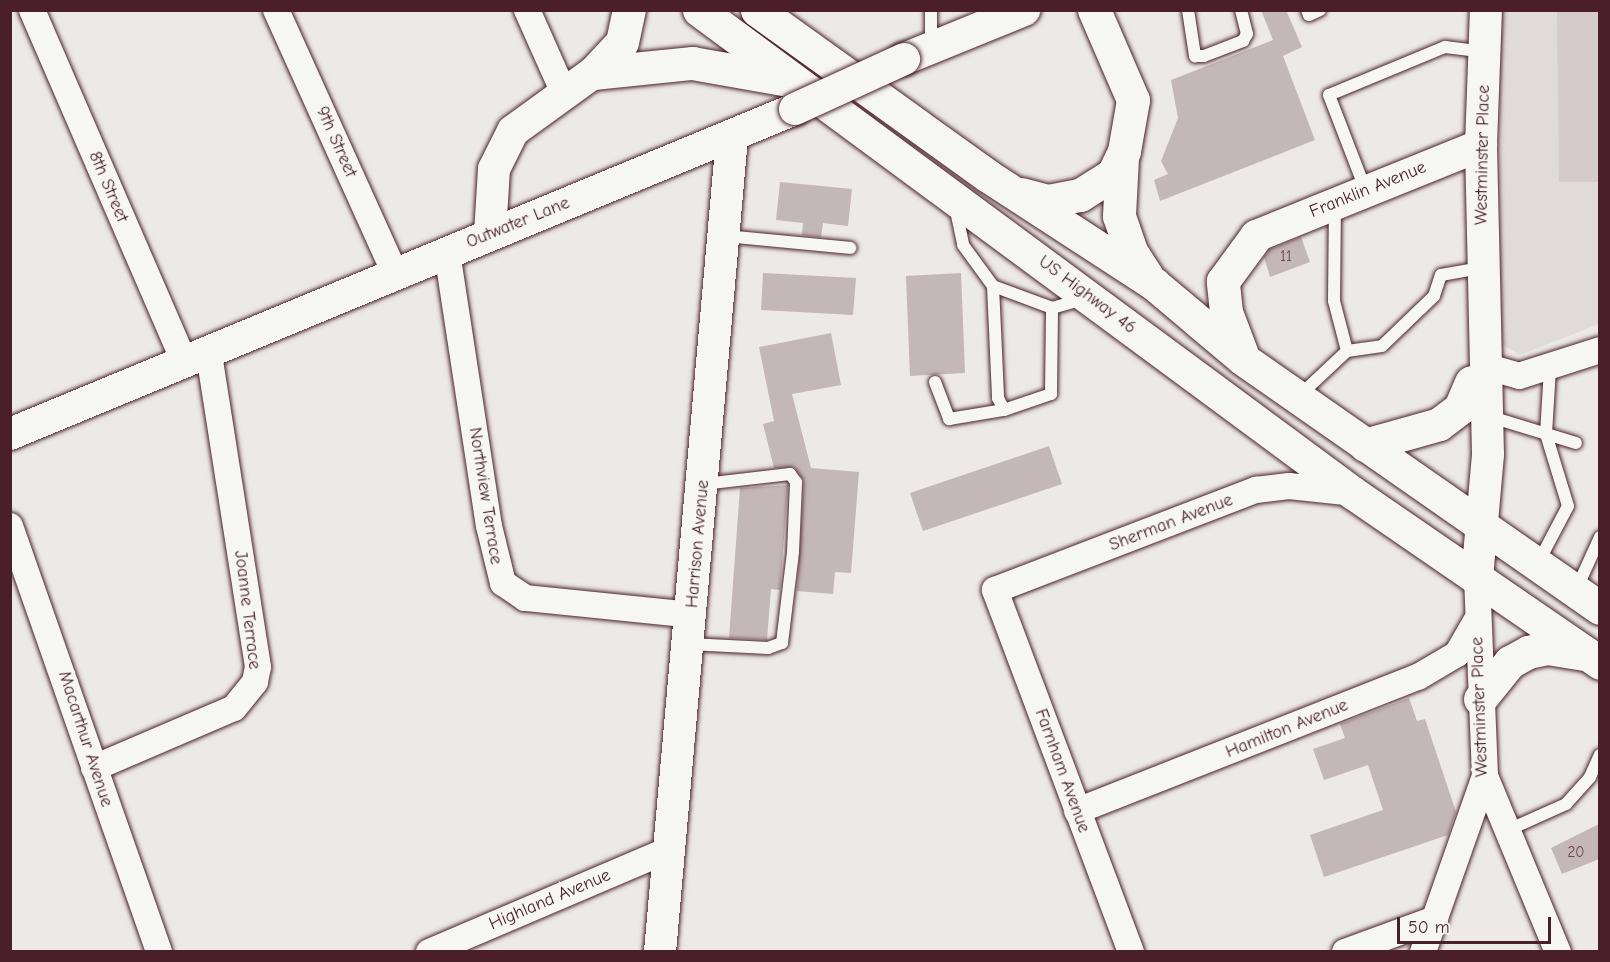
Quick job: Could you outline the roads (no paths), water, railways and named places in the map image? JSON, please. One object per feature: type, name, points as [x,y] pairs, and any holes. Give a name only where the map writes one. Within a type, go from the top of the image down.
[{"type":"highway","points":[[593,73],[622,42],[629,10]]},
{"type":"highway","name":"US Highway 46","points":[[699,10],[800,97],[954,195],[1353,493],[1592,658]]},
{"type":"highway","points":[[757,10],[988,176],[1154,284],[1243,359],[1588,599]]},
{"type":"highway","points":[[1094,10],[1133,100],[1124,151],[1119,216],[1131,253],[1154,284]]},
{"type":"highway","points":[[593,73],[692,63],[737,67],[800,97]]},
{"type":"highway","points":[[988,176],[1031,199],[1064,199],[1101,186],[1124,151]]},
{"type":"highway","points":[[1243,359],[1226,312],[1223,281],[1256,236]]},
{"type":"highway","points":[[1365,445],[1439,424],[1460,408],[1480,374]]},
{"type":"highway","points":[[1480,699],[1510,662],[1528,652],[1547,648],[1592,658]]},
{"type":"street","name":"8th Street","points":[[32,10],[197,359]]},
{"type":"street","name":"9th Street","points":[[276,10],[395,274]]},
{"type":"street","points":[[527,10],[563,91]]},
{"type":"street","name":"Outwater Lane","points":[[10,434],[197,359],[490,234],[732,137],[800,97],[918,54],[1024,10]]},
{"type":"street","name":"Westminster Place","points":[[1479,524],[1467,453],[1480,374],[1481,145],[1486,10]]},
{"type":"street","points":[[490,234],[494,169],[513,131],[563,91],[593,73]]},
{"type":"street","name":"Harrison Avenue","points":[[660,951],[726,236],[732,137]]},
{"type":"street","name":"Franklin Avenue","points":[[1256,236],[1481,145]]},
{"type":"street","name":"Northview Terrace","points":[[447,252],[489,526],[503,583],[525,598],[690,629]]},
{"type":"street","points":[[1480,374],[1519,376],[1550,368],[1599,350]]},
{"type":"street","name":"Joanne Terrace","points":[[93,768],[234,708],[255,682],[258,667],[197,359]]},
{"type":"street","name":"Westminster Place","points":[[1423,951],[1485,776],[1480,699],[1477,578],[1488,416],[1480,374]]},
{"type":"street","name":"Sherman Avenue","points":[[995,590],[1256,490],[1289,486],[1353,493]]},
{"type":"street","name":"Macarthur Avenue","points":[[10,526],[159,951]]},
{"type":"street","name":"Farnham Avenue","points":[[995,590],[1131,951]]},
{"type":"street","name":"Hamilton Avenue","points":[[1077,811],[1418,677],[1457,654],[1477,620]]},
{"type":"street","points":[[1485,776],[1558,951]]},
{"type":"street","name":"Highland Avenue","points":[[429,951],[670,849]]},
{"type":"street","points":[[1345,951],[1435,919]]},
{"type":"lane","points":[[918,54],[931,10]]},
{"type":"lane","points":[[1188,10],[1195,56],[1204,56],[1243,41],[1247,34],[1241,10]]},
{"type":"lane","points":[[1307,10],[1309,15],[1320,10]]},
{"type":"lane","points":[[1366,191],[1329,95],[1445,47],[1486,53]]},
{"type":"lane","points":[[954,195],[960,238],[993,286],[998,398],[1004,410]]},
{"type":"lane","points":[[1335,203],[1334,302],[1347,351]]},
{"type":"lane","points":[[726,236],[850,248]]},
{"type":"lane","points":[[1298,397],[1347,351],[1382,346],[1434,296],[1441,275],[1481,268]]},
{"type":"lane","points":[[993,286],[1052,308],[1089,297]]},
{"type":"lane","points":[[935,382],[950,419],[1004,410],[1051,394],[1052,308]]},
{"type":"lane","points":[[1537,564],[1568,506],[1546,434],[1550,368]]},
{"type":"lane","points":[[1488,416],[1576,443]]},
{"type":"lane","points":[[690,629],[768,648],[782,643],[793,552],[796,482],[790,474],[703,484]]},
{"type":"lane","points":[[1588,599],[1599,537]]},
{"type":"lane","points":[[1508,830],[1566,804],[1590,777],[1599,755]]}]
